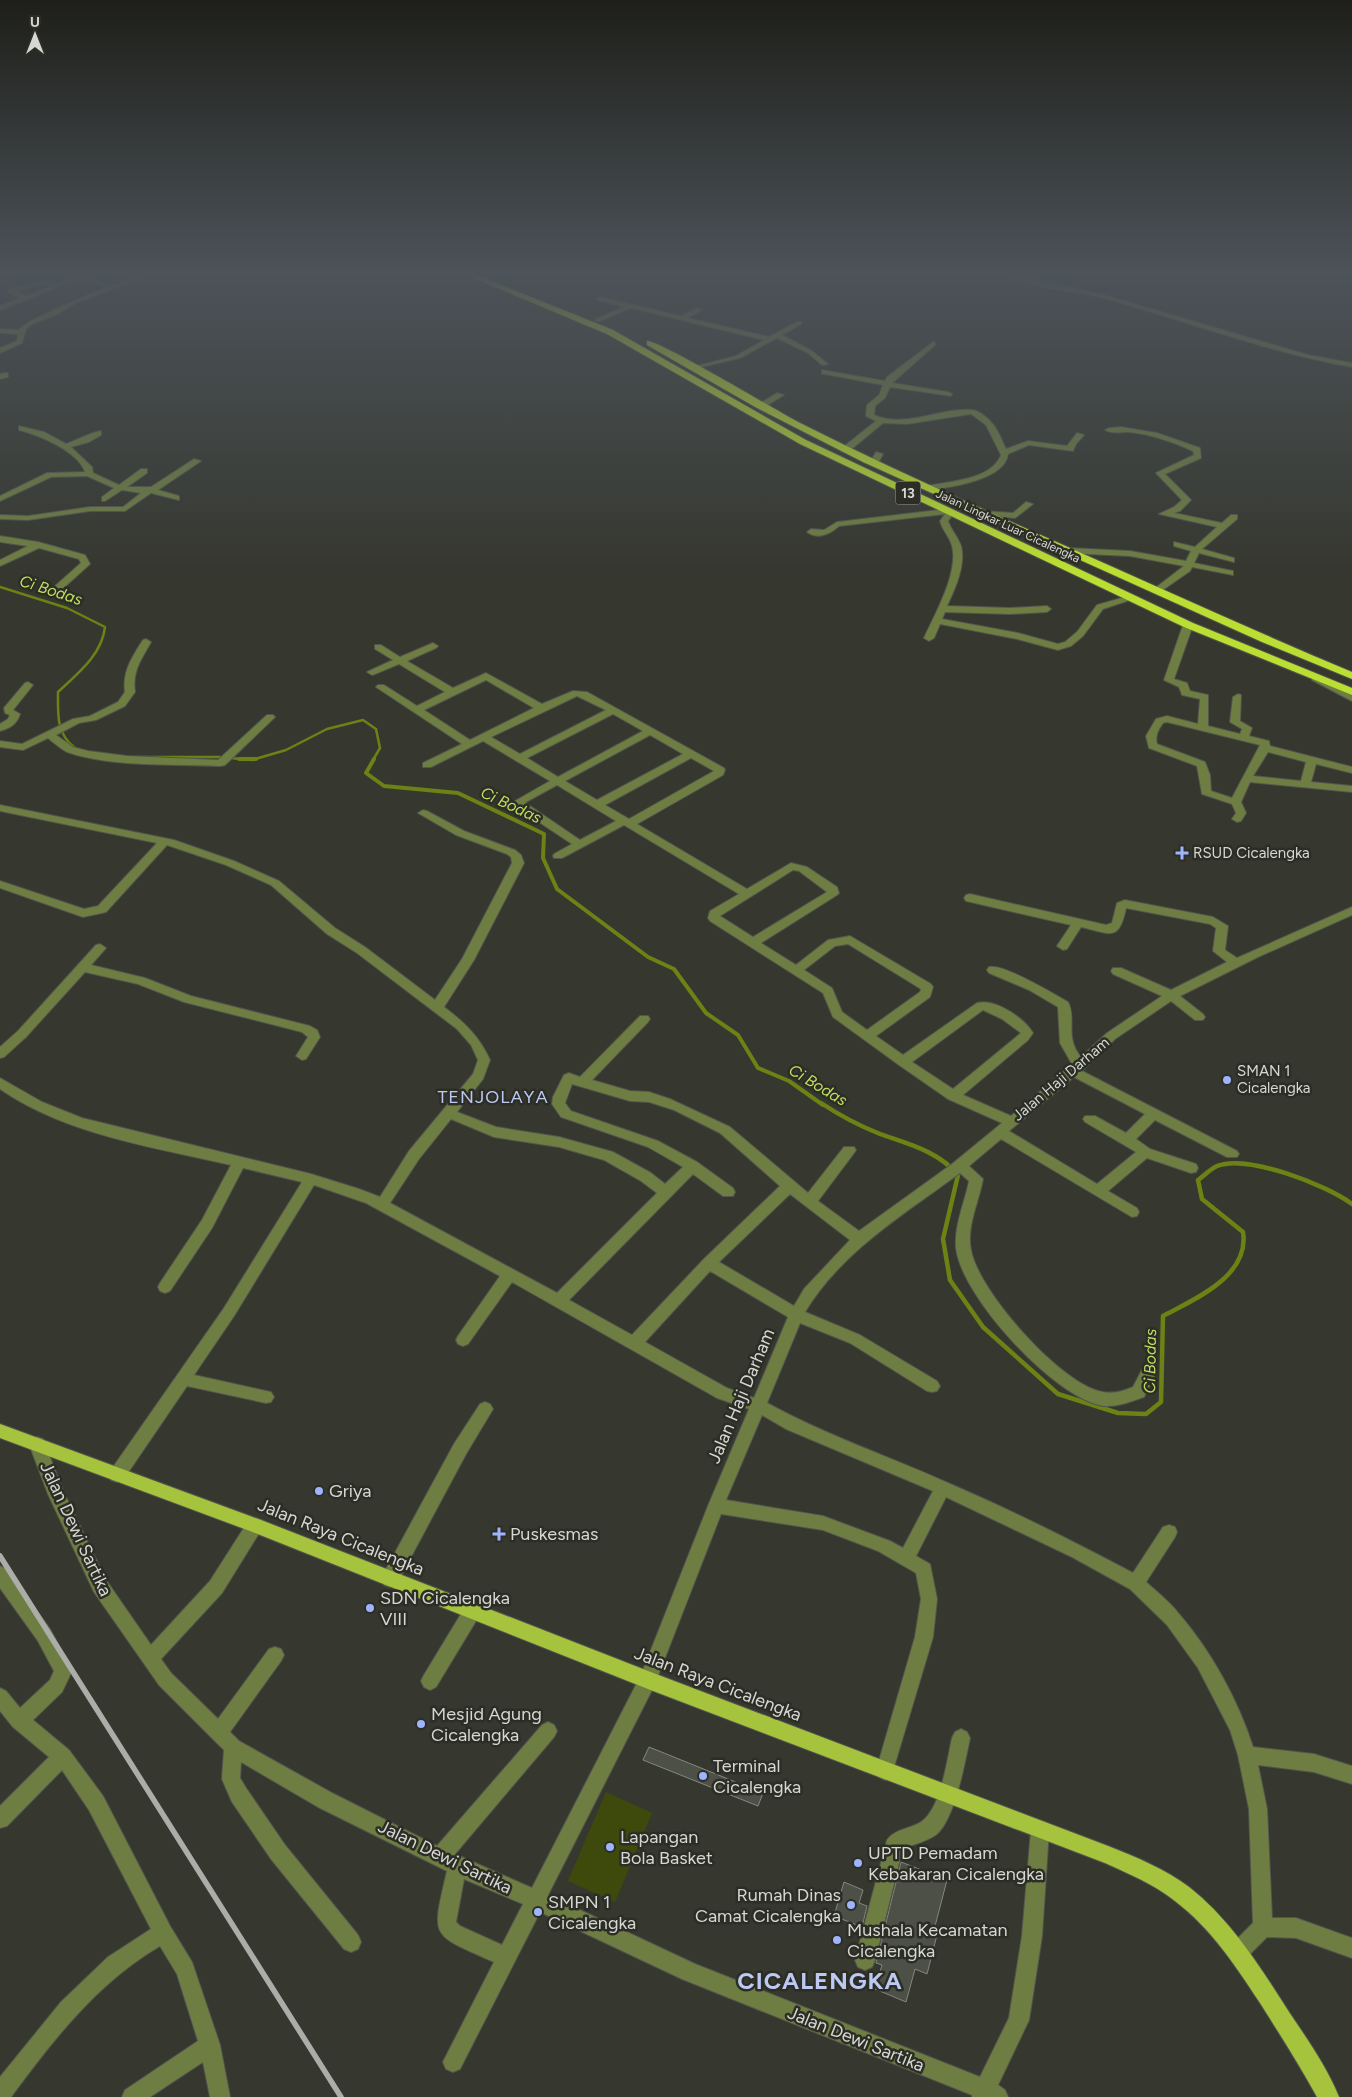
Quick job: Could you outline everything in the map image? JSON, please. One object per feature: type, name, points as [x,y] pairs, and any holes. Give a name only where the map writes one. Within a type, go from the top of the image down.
[{"type":"highway","name":"Jalan Lingkar Luar Cicalengka","points":[[682,373],[803,442],[948,512],[1188,625],[1352,692]]},
{"type":"highway","name":"Jalan Lingkar Luar Cicalengka","points":[[703,373],[760,406],[845,450],[876,459],[930,488],[984,513],[1352,676]]},
{"type":"main road","name":"Jalan Raya Cicalengka","points":[[0,1431],[255,1525],[390,1580],[473,1610],[648,1680],[1108,1855],[1148,1873],[1182,1894],[1238,1952],[1305,2055],[1329,2097]]},
{"type":"street","points":[[844,373],[948,394]]},
{"type":"street","points":[[880,422],[869,414],[871,405],[882,396],[887,383],[899,373]]},
{"type":"street","points":[[760,406],[780,395]]},
{"type":"street","points":[[845,450],[880,422],[920,420],[973,412],[989,424],[1004,453],[1005,459],[985,474],[959,483],[930,488]]},
{"type":"street","points":[[22,428],[44,433],[66,446],[89,468],[89,474],[96,481],[121,487],[150,490],[176,498]]},
{"type":"street","points":[[1109,430],[1136,430],[1172,439],[1197,450],[1198,456],[1160,473],[1187,500],[1177,509],[1162,514],[1175,514],[1224,526]]},
{"type":"street","points":[[66,446],[98,434]]},
{"type":"street","points":[[1004,453],[1028,443],[1070,449],[1072,443],[1080,435]]},
{"type":"street","points":[[0,517],[28,518],[90,509],[125,509],[150,490],[197,461]]},
{"type":"street","points":[[105,499],[144,471]]},
{"type":"street","points":[[0,499],[50,475],[89,474]]},
{"type":"street","points":[[984,513],[1015,516],[1029,504]]},
{"type":"street","points":[[811,532],[826,533],[837,524],[948,512]]},
{"type":"street","points":[[929,638],[954,578],[953,572],[958,557],[957,546],[945,527],[944,521],[948,512]]},
{"type":"street","points":[[1157,591],[1187,569],[1196,550],[1234,516]]},
{"type":"street","points":[[0,540],[78,555],[85,561],[86,564],[57,589]]},
{"type":"street","points":[[1178,544],[1231,560]]},
{"type":"street","points":[[0,564],[38,546]]},
{"type":"street","points":[[1069,551],[1116,552],[1159,557],[1230,572]]},
{"type":"street","points":[[936,621],[1018,636],[1058,647],[1068,644],[1080,634],[1100,607],[1132,598]]},
{"type":"street","points":[[941,609],[1010,611],[1047,609]]},
{"type":"street","points":[[1188,625],[1168,679],[1184,684],[1185,693],[1205,697],[1204,727]]},
{"type":"street","points":[[0,744],[23,748],[76,721],[93,718],[122,704],[130,692],[128,679],[132,666],[146,642]]},
{"type":"street","points":[[372,672],[433,646]]},
{"type":"street","points":[[378,647],[452,692]]},
{"type":"street","points":[[1305,672],[1352,698]]},
{"type":"street","points":[[416,710],[486,676],[541,708]]},
{"type":"street","points":[[0,728],[10,723],[14,718],[15,714],[8,710],[28,685]]},
{"type":"street","points":[[381,687],[470,744]]},
{"type":"street","points":[[427,765],[541,708],[576,694],[592,697],[612,711],[650,732],[719,767],[719,773],[558,856]]},
{"type":"street","points":[[1238,697],[1235,722],[1247,728],[1244,737]]},
{"type":"street","points":[[520,758],[612,711]]},
{"type":"street","points":[[51,734],[73,751],[98,756],[221,762],[230,751],[270,717]]},
{"type":"street","points":[[1236,802],[1215,797],[1206,792],[1203,767],[1198,761],[1153,746],[1151,742],[1152,734],[1159,721],[1163,719],[1204,727],[1265,743],[1265,748],[1239,792],[1236,802],[1241,813],[1237,819]]},
{"type":"street","points":[[580,845],[519,804],[524,798],[556,780],[650,732]]},
{"type":"street","points":[[484,737],[625,823],[747,894]]},
{"type":"street","points":[[1265,748],[1352,770]]},
{"type":"street","points":[[596,805],[692,753]]},
{"type":"street","points":[[1305,784],[1312,760]]},
{"type":"street","points":[[1247,779],[1352,789]]},
{"type":"street","points":[[0,808],[164,841],[230,863],[275,883],[331,931],[361,950],[461,1026],[476,1043],[484,1060],[479,1076],[414,1155],[382,1203]]},
{"type":"street","points":[[423,813],[460,833],[510,852],[518,859],[500,902],[468,960],[437,1007]]},
{"type":"street","points":[[0,884],[83,913],[102,909],[164,841]]},
{"type":"street","points":[[752,943],[833,893],[833,889],[804,869],[791,866],[713,916],[752,943],[828,992],[837,1014],[903,1062],[953,1096],[1011,1121]]},
{"type":"street","points":[[970,898],[1112,929],[1117,925],[1121,906],[1129,904],[1217,922],[1222,926],[1219,952],[1236,963]]},
{"type":"street","name":"Jalan Haji Darham","points":[[453,2062],[648,1680],[716,1506],[796,1315],[808,1294],[859,1238],[958,1166],[1076,1068],[1111,1036],[1171,995],[1236,963],[1352,911]]},
{"type":"street","points":[[1064,946],[1079,922]]},
{"type":"street","points":[[796,971],[832,943],[850,940],[927,987],[926,994],[868,1036]]},
{"type":"street","points":[[0,1054],[22,1034],[100,948]]},
{"type":"street","points":[[82,967],[141,981],[188,999],[306,1029],[314,1037],[302,1056]]},
{"type":"street","points":[[993,970],[1033,987],[1064,1005],[1063,1027],[1065,1042],[1076,1068],[1154,1113],[1232,1154]]},
{"type":"street","points":[[1118,971],[1171,995],[1199,1017]]},
{"type":"street","points":[[903,1062],[981,1006],[993,1009],[1023,1027],[1026,1033],[1024,1037],[953,1096]]},
{"type":"street","points":[[582,1083],[644,1019]]},
{"type":"street","points":[[728,1192],[692,1166],[639,1138],[574,1116],[560,1109],[558,1104],[559,1097],[569,1078],[630,1096],[649,1097],[679,1107],[725,1130],[789,1186],[859,1238]]},
{"type":"street","points":[[0,1083],[28,1103],[56,1114],[125,1135],[311,1179],[382,1203],[400,1216],[722,1393],[759,1406],[791,1424],[943,1488],[1078,1552],[1136,1583],[1172,1619],[1204,1662],[1232,1712],[1247,1755],[1258,1809],[1263,1927]]},
{"type":"street","points":[[1126,1140],[1154,1113]]},
{"type":"street","points":[[448,1114],[494,1132],[559,1142],[608,1156],[646,1176],[666,1192]]},
{"type":"street","points":[[1090,1119],[1145,1152],[1191,1168]]},
{"type":"street","points":[[1000,1132],[1132,1212]]},
{"type":"street","points":[[810,1201],[849,1150]]},
{"type":"street","points":[[1098,1191],[1145,1152]]},
{"type":"street","points":[[165,1287],[207,1224],[238,1163]]},
{"type":"street","points":[[558,1302],[692,1166]]},
{"type":"street","points":[[958,1166],[976,1179],[964,1231],[965,1257],[991,1306],[1010,1328],[1054,1371],[1083,1393],[1101,1399],[1121,1398],[1139,1392],[1149,1370]]},
{"type":"street","points":[[117,1475],[251,1278],[311,1179]]},
{"type":"street","points":[[633,1344],[709,1263],[789,1186]]},
{"type":"street","points":[[709,1263],[796,1315],[855,1339],[932,1386]]},
{"type":"street","points":[[463,1340],[509,1275]]},
{"type":"street","points":[[184,1379],[266,1397]]},
{"type":"street","points":[[390,1580],[460,1449],[485,1408]]},
{"type":"street","name":"Jalan Dewi Sartika","points":[[37,1444],[56,1494],[100,1586],[165,1679],[233,1747],[325,1800],[450,1861],[690,1972],[988,2094]]},
{"type":"street","points":[[907,1557],[943,1488]]},
{"type":"street","points":[[716,1506],[823,1523],[907,1557],[924,1569],[929,1599],[924,1637],[885,1771]]},
{"type":"street","points":[[150,1658],[216,1586],[255,1525]]},
{"type":"street","points":[[1136,1583],[1168,1532]]},
{"type":"street","points":[[0,1574],[44,1635],[63,1671],[56,1686],[19,1721]]},
{"type":"street","points":[[430,1681],[473,1610]]},
{"type":"street","points":[[218,1734],[275,1655]]},
{"type":"street","points":[[0,1697],[19,1721],[63,1756],[96,1803],[163,1933],[185,1969],[210,2045],[220,2097]]},
{"type":"street","points":[[506,1957],[453,1932],[447,1926],[450,1861],[548,1731]]},
{"type":"street","points":[[865,1960],[898,1841],[932,1825],[947,1794],[960,1738]]},
{"type":"street","points":[[233,1747],[231,1779],[243,1802],[278,1852],[351,1942]]},
{"type":"street","points":[[1247,1755],[1314,1763],[1352,1775]]},
{"type":"street","points":[[0,1819],[63,1756]]},
{"type":"street","points":[[988,2094],[1019,2020],[1032,1936],[1040,1830]]},
{"type":"street","points":[[1238,1952],[1263,1927],[1296,1928],[1352,1948]]},
{"type":"street","points":[[0,2094],[60,2018],[86,1990],[116,1963],[163,1933]]},
{"type":"street","points":[[132,2097],[210,2045]]},
{"type":"green space","name":"Lapangan Bola Basket","points":[[606,1792],[652,1813],[615,1902],[568,1881]]},
{"type":"building","name":"Terminal Cicalengka","points":[[649,1747],[763,1793],[758,1806],[643,1760]]},
{"type":"building","points":[[901,1862],[947,1880],[934,1930],[938,1931],[927,1974],[915,1969],[906,2002],[875,1989],[882,1965],[876,1963]]},
{"type":"building","name":"Rumah Dinas Camat Cicalengka","points":[[844,1882],[863,1890],[859,1903],[867,1906],[862,1927],[834,1916]]},
{"type":"waterway","name":"Ci Bodas","points":[[0,587],[67,608],[105,627],[103,637],[94,655],[58,692],[58,715],[61,729],[74,747]]},
{"type":"waterway","name":"Ci Bodas","points":[[255,759],[286,750],[327,729],[363,720],[376,729],[380,748],[373,760]]},
{"type":"waterway","name":"Ci Bodas","points":[[137,757],[220,757],[241,759]]},
{"type":"waterway","name":"Ci Bodas","points":[[241,759],[255,759]]},
{"type":"waterway","name":"Ci Bodas","points":[[241,759],[255,759]]},
{"type":"waterway","name":"Ci Bodas","points":[[374,759],[366,773],[384,786],[458,793],[544,834],[543,858],[557,889],[648,957],[674,969],[706,1013],[738,1035],[758,1068],[789,1081],[823,1105]]},
{"type":"waterway","name":"Ci Bodas","points":[[821,1103],[842,1116],[880,1134],[932,1154],[958,1175],[943,1239],[950,1280],[983,1327],[1058,1394],[1118,1413],[1146,1414],[1161,1402],[1163,1316],[1204,1294],[1218,1284],[1238,1261],[1243,1248],[1243,1232],[1202,1199],[1198,1180],[1217,1166],[1230,1163],[1247,1164],[1286,1173],[1306,1180],[1325,1188],[1352,1204]]},
{"type":"railway","points":[[0,1556],[341,2097]]},
{"type":"place","name":"RSUD Cicalengka","points":[[1182,853]]},
{"type":"place","name":"SMAN 1 Cicalengka","points":[[1227,1080]]},
{"type":"place","name":"Griya","points":[[319,1491]]},
{"type":"place","name":"Puskesmas","points":[[499,1534]]},
{"type":"place","name":"SDN Cicalengka VIII","points":[[370,1608]]},
{"type":"place","name":"Mesjid Agung Cicalengka","points":[[421,1724]]},
{"type":"place","name":"Terminal Cicalengka","points":[[703,1776]]},
{"type":"place","name":"Lapangan Bola Basket","points":[[610,1847]]},
{"type":"place","name":"UPTD Pemadam Kebakaran Cicalengka","points":[[858,1863]]},
{"type":"place","name":"Rumah Dinas Camat Cicalengka","points":[[851,1905]]},
{"type":"place","name":"SMPN 1 Cicalengka","points":[[538,1912]]},
{"type":"place","name":"Mushala Kecamatan Cicalengka","points":[[837,1940]]},
{"type":"district","name":"TENJOLAYA","points":[[493,1097]]},
{"type":"district","name":"CICALENGKA","points":[[820,1980]]}]
